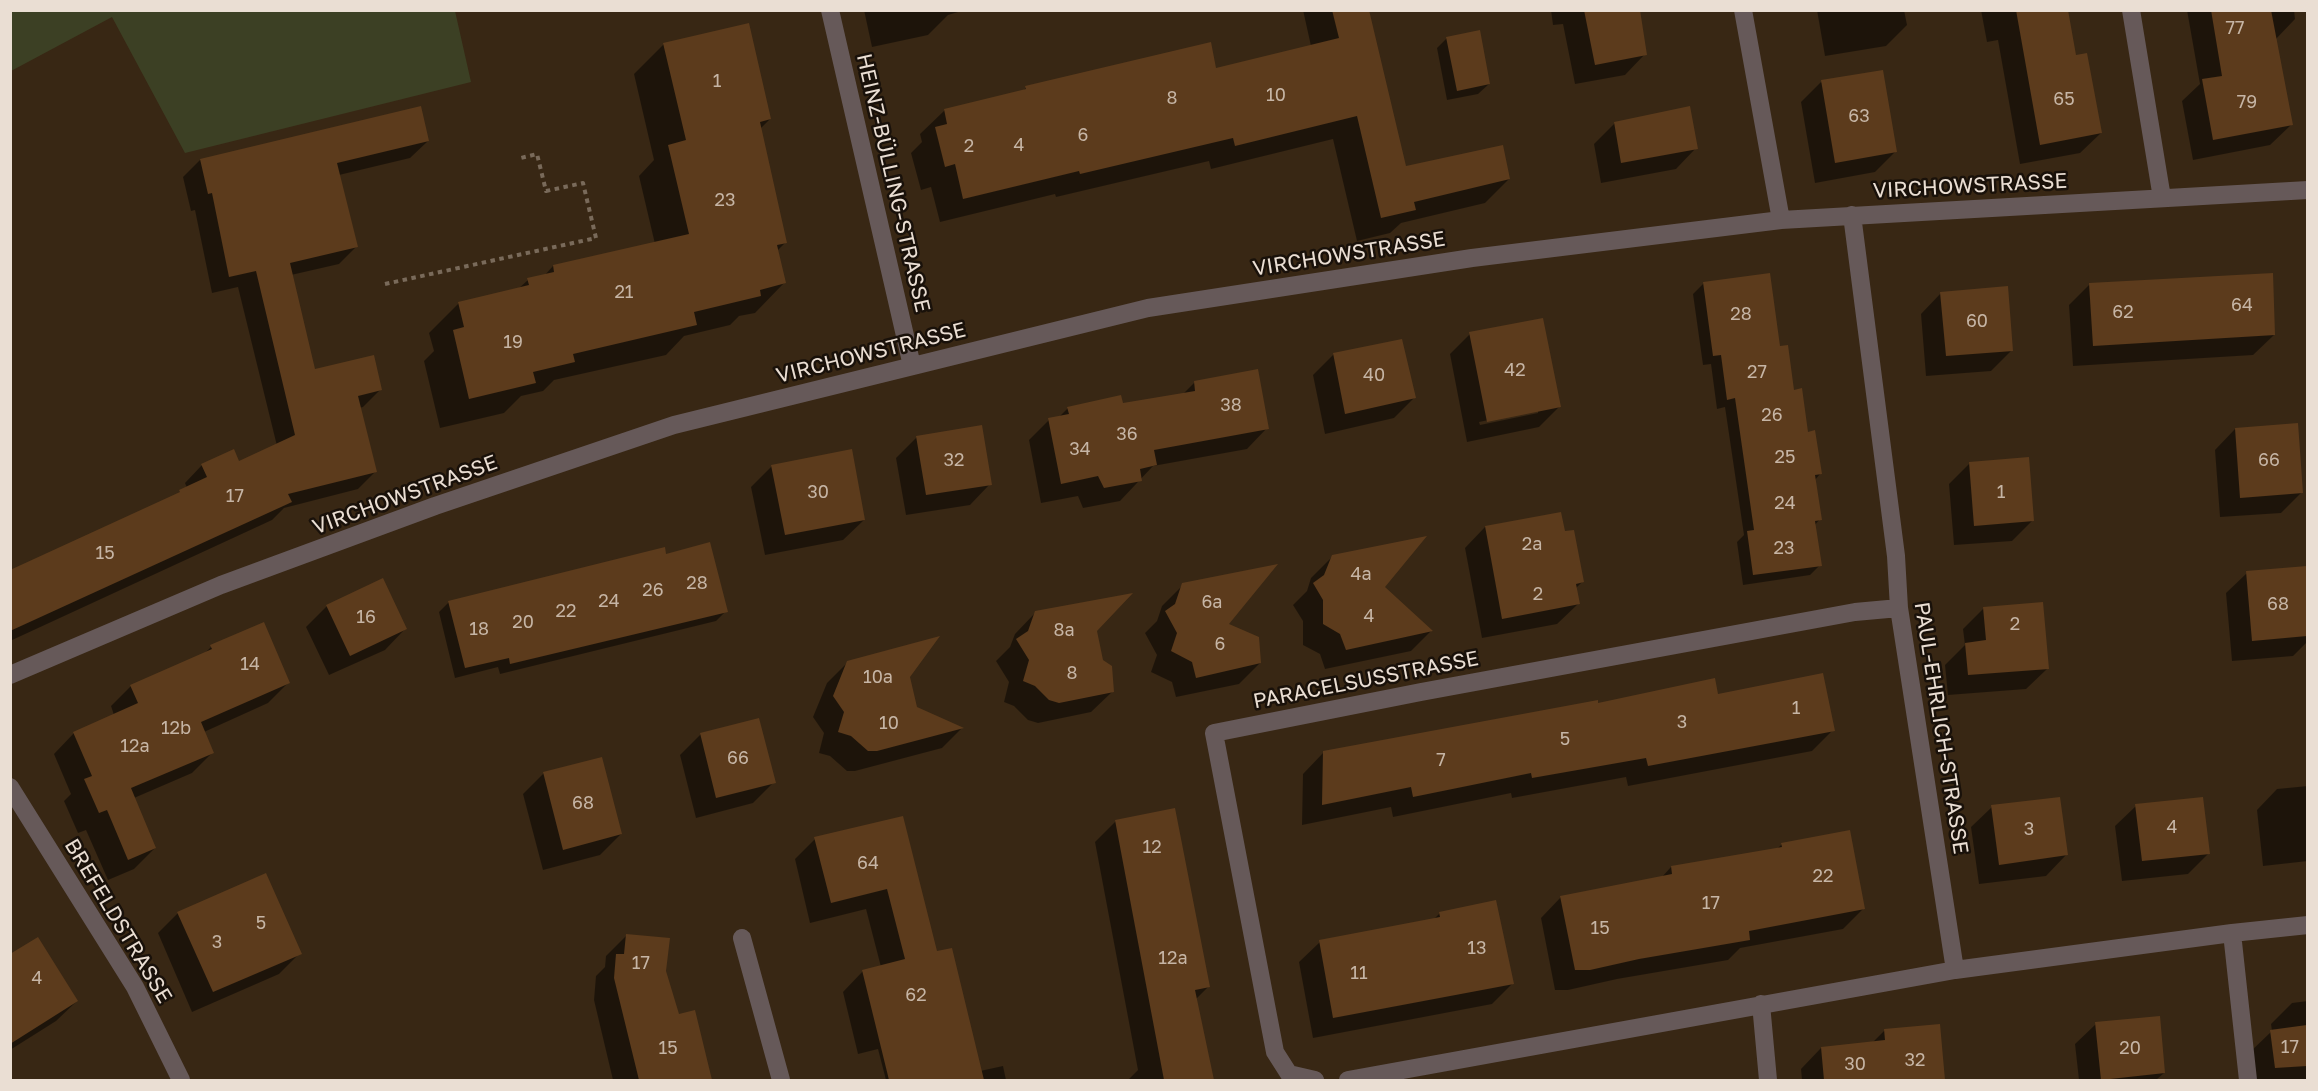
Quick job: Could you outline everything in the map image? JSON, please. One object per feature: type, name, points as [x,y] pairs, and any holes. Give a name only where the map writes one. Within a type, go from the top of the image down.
[{"type":"street","name":"HEINZ-BÜLLING-STRASSE","points":[[830,10],[912,366]]},
{"type":"street","points":[[1743,10],[1780,220]]},
{"type":"street","points":[[2131,10],[2162,198]]},
{"type":"street","name":"VIRCHOWSTRASSE","points":[[10,675],[221,585],[435,506],[674,425],[1148,308],[1472,258],[1780,220],[2307,190]]},
{"type":"street","name":"PAUL-EHRLICH-STRASSE","points":[[1852,215],[1896,556],[1899,608],[1955,970]]},
{"type":"street","name":"PARACELSUSSTRASSE","points":[[1316,1080],[1289,1074],[1275,1052],[1214,733],[1433,689],[1855,612],[1899,608]]},
{"type":"street","name":"BREFELDSTRASSE","points":[[10,788],[135,987],[181,1080]]},
{"type":"street","points":[[1348,1080],[1955,970],[2307,925]]},
{"type":"street","points":[[2232,933],[2248,1080]]},
{"type":"street","points":[[742,938],[782,1080]]},
{"type":"street","points":[[1761,1004],[1768,1080]]},
{"type":"path","points":[[385,284],[596,238],[583,183],[546,191],[537,154],[517,159]]},
{"type":"green space","points":[[11,11],[455,11],[471,82],[185,153],[112,17],[11,71]]},
{"type":"building","points":[[1332,10],[1369,10],[1406,166],[1503,145],[1510,179],[1414,202],[1416,210],[1381,218],[1357,116],[1235,146],[1233,138],[963,199],[955,164],[945,167],[935,127],[947,124],[944,109],[1026,89],[1025,86],[1211,42],[1216,68],[1339,38]]},
{"type":"building","points":[[1584,10],[1640,10],[1647,55],[1595,65]]},
{"type":"building","points":[[2016,10],[2068,10],[2076,55],[2087,53],[2102,133],[2040,145]]},
{"type":"building","points":[[2211,10],[2271,10],[2293,125],[2213,140],[2202,79],[2222,76]]},
{"type":"building","points":[[749,23],[771,119],[760,122],[787,243],[777,245],[786,283],[760,290],[761,296],[694,312],[697,325],[573,354],[575,362],[533,372],[536,383],[469,399],[453,330],[464,327],[458,302],[529,285],[527,278],[554,272],[553,265],[689,234],[668,145],[686,140],[663,43]]},
{"type":"building","points":[[1480,30],[1490,84],[1457,91],[1446,37]]},
{"type":"building","points":[[1883,70],[1897,152],[1835,163],[1821,80]]},
{"type":"building","points":[[421,106],[429,141],[337,163],[358,247],[290,263],[315,369],[374,355],[382,390],[358,396],[377,472],[288,494],[292,502],[10,631],[10,570],[180,492],[179,490],[207,477],[201,464],[234,449],[239,461],[295,435],[256,271],[229,277],[212,193],[208,194],[200,159]]},
{"type":"building","points":[[1690,106],[1698,149],[1621,163],[1614,122]]},
{"type":"building","points":[[1770,273],[1780,346],[1788,345],[1794,390],[1802,388],[1808,432],[1815,430],[1822,474],[1815,475],[1822,520],[1815,521],[1822,566],[1753,575],[1747,531],[1754,530],[1735,398],[1727,400],[1721,355],[1713,356],[1703,282]]},
{"type":"building","points":[[2273,273],[2275,335],[2093,346],[2089,283]]},
{"type":"building","points":[[2008,286],[2013,351],[1946,356],[1940,292]]},
{"type":"building","points":[[1543,318],[1561,407],[1487,422],[1469,332]]},
{"type":"building","points":[[1402,339],[1416,398],[1345,414],[1333,353]]},
{"type":"building","points":[[1258,369],[1269,429],[1154,450],[1157,465],[1140,469],[1142,481],[1104,488],[1098,476],[1061,484],[1048,418],[1069,414],[1067,407],[1121,395],[1123,403],[1195,391],[1194,381]]},
{"type":"building","points":[[2298,423],[2303,493],[2240,498],[2235,428]]},
{"type":"building","points":[[982,425],[992,485],[926,495],[916,436]]},
{"type":"building","points":[[852,449],[865,520],[785,535],[771,465]]},
{"type":"building","points":[[2029,457],[2034,521],[1974,526],[1969,462]]},
{"type":"building","points":[[1561,512],[1565,531],[1574,530],[1584,582],[1576,584],[1580,604],[1502,619],[1485,526]]},
{"type":"building","points":[[1427,536],[1385,587],[1433,631],[1346,650],[1340,634],[1323,624],[1323,600],[1313,583],[1324,575],[1332,555]]},
{"type":"building","points":[[710,542],[728,612],[510,664],[509,658],[465,668],[448,601],[665,547],[666,554]]},
{"type":"building","points":[[1278,564],[1229,624],[1259,637],[1261,663],[1196,678],[1192,662],[1171,651],[1177,633],[1165,611],[1175,604],[1182,583]]},
{"type":"building","points":[[2307,566],[2307,636],[2252,641],[2246,571]]},
{"type":"building","points":[[383,578],[407,629],[350,656],[326,605]]},
{"type":"building","points":[[1133,593],[1097,631],[1103,660],[1112,666],[1114,692],[1059,703],[1049,700],[1035,686],[1023,681],[1029,660],[1016,639],[1028,631],[1035,611]]},
{"type":"building","points":[[2043,602],[2049,669],[1968,675],[1965,643],[1986,640],[1983,607]]},
{"type":"building","points":[[264,622],[290,683],[201,722],[214,753],[131,788],[156,848],[128,860],[107,810],[99,813],[84,779],[92,776],[73,732],[138,703],[130,685],[212,649],[210,645]]},
{"type":"building","points":[[940,636],[910,677],[917,707],[964,728],[877,751],[868,751],[851,736],[838,732],[844,712],[833,696],[847,661]]},
{"type":"building","points":[[1823,673],[1835,731],[1648,766],[1646,758],[1532,778],[1531,773],[1413,797],[1411,787],[1322,805],[1323,751],[1598,700],[1598,703],[1715,678],[1718,694]]},
{"type":"building","points":[[759,718],[776,783],[716,798],[700,733]]},
{"type":"building","points":[[602,757],[622,834],[563,850],[543,772]]},
{"type":"building","points":[[2060,797],[2068,855],[1999,865],[1991,805]]},
{"type":"building","points":[[2203,797],[2210,854],[2142,861],[2135,804]]},
{"type":"building","points":[[1175,808],[1210,987],[1195,990],[1214,1080],[1164,1080],[1115,820]]},
{"type":"building","points":[[903,816],[937,951],[952,948],[984,1080],[889,1080],[862,970],[905,959],[887,889],[831,903],[814,837]]},
{"type":"building","points":[[1850,830],[1865,909],[1749,931],[1750,940],[1590,970],[1575,970],[1560,896],[1672,874],[1671,866],[1782,847],[1781,843]]},
{"type":"building","points":[[266,873],[302,954],[213,992],[177,912]]},
{"type":"building","points":[[1496,900],[1514,984],[1333,1018],[1319,940],[1440,917],[1439,912]]},
{"type":"building","points":[[626,934],[670,938],[666,971],[679,1014],[695,1010],[712,1080],[639,1080],[614,978],[616,954],[624,954]]},
{"type":"building","points":[[38,937],[78,1001],[10,1044],[10,954]]},
{"type":"building","points":[[2160,1016],[2165,1073],[2101,1080],[2095,1022]]},
{"type":"building","points":[[1940,1024],[1945,1080],[1824,1080],[1821,1047],[1885,1040],[1884,1029]]},
{"type":"building","points":[[2307,1025],[2307,1066],[2275,1068],[2270,1030]]}]
